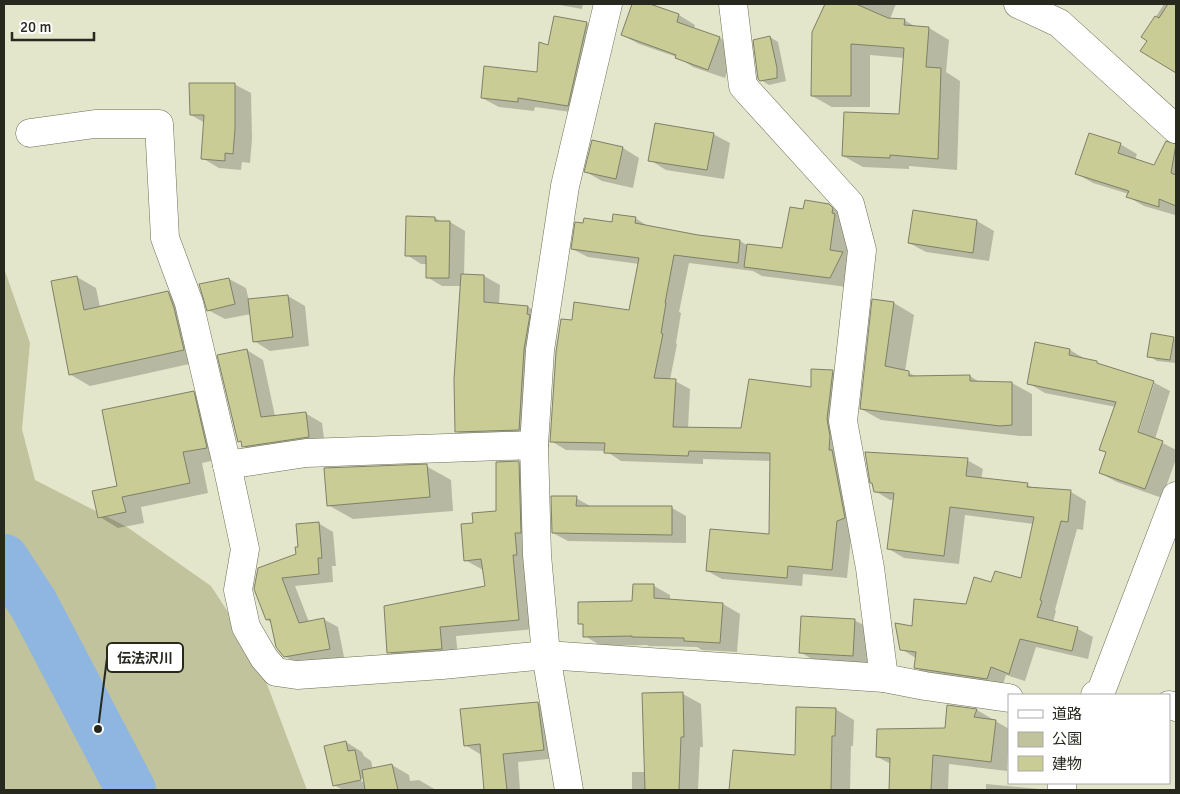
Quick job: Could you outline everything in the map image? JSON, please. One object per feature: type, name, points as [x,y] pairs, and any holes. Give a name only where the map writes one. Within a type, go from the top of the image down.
[{"type":"street","points":[[569,790],[546,655],[537,555],[534,445],[540,350],[564,186],[608,4]]},
{"type":"street","points":[[733,4],[743,86],[850,204],[862,250],[843,421],[870,568],[884,678]]},
{"type":"street","points":[[1018,4],[1059,22],[1176,129]]},
{"type":"street","points":[[30,133],[95,124],[159,124],[165,238],[189,303],[245,549],[238,590],[246,627],[264,658],[276,672],[297,676],[546,655],[884,678],[1008,698]]},
{"type":"street","points":[[227,465],[306,453],[534,445]]},
{"type":"street","points":[[1102,694],[1176,496]]},
{"type":"green space","points":[[4,268],[30,343],[22,429],[35,480],[127,527],[211,586],[256,655],[307,790],[4,790]]},
{"type":"building","points":[[632,4],[650,4],[679,14],[677,22],[720,37],[708,70],[675,58],[676,55],[621,35]]},
{"type":"building","points":[[825,4],[856,4],[888,18],[905,19],[904,25],[929,27],[926,67],[941,68],[938,159],[890,155],[890,158],[842,156],[844,112],[899,114],[904,48],[851,44],[851,96],[811,96],[812,32]]},
{"type":"building","points":[[1168,4],[1176,4],[1176,73],[1140,51],[1147,41],[1141,37],[1155,16],[1159,18]]},
{"type":"building","points":[[554,16],[587,22],[568,106],[518,98],[518,102],[481,98],[484,66],[537,72],[539,42],[548,45]]},
{"type":"building","points":[[770,36],[777,68],[777,78],[760,81],[758,79],[753,40]]},
{"type":"building","points":[[189,83],[235,83],[233,154],[225,153],[225,161],[201,159],[204,115],[190,115]]},
{"type":"building","points":[[655,123],[714,133],[707,170],[648,161]]},
{"type":"building","points":[[1089,133],[1121,143],[1118,153],[1154,165],[1166,141],[1176,144],[1171,173],[1176,175],[1176,206],[1159,199],[1159,207],[1126,197],[1129,191],[1075,174]]},
{"type":"building","points":[[592,140],[623,147],[616,179],[584,172]]},
{"type":"building","points":[[805,200],[829,204],[833,208],[832,213],[835,214],[830,250],[843,252],[830,278],[744,267],[747,244],[782,248],[790,207],[803,209]]},
{"type":"building","points":[[913,210],[977,220],[973,253],[908,243]]},
{"type":"building","points":[[613,214],[636,217],[635,223],[698,235],[740,240],[738,263],[674,255],[665,303],[661,333],[663,334],[654,378],[676,379],[673,427],[741,428],[749,379],[811,387],[811,369],[833,370],[827,419],[830,436],[829,450],[832,450],[845,518],[837,521],[832,570],[788,566],[787,578],[706,571],[710,529],[769,534],[770,453],[689,451],[688,456],[604,453],[605,443],[550,442],[556,352],[561,319],[572,320],[574,302],[629,310],[639,258],[571,249],[575,222],[583,223],[584,218],[612,222]]},
{"type":"building","points":[[406,216],[435,217],[435,221],[450,221],[449,278],[426,278],[426,256],[405,256]]},
{"type":"building","points":[[461,274],[484,275],[484,302],[528,306],[527,314],[530,315],[524,349],[519,430],[455,432],[454,379]]},
{"type":"building","points":[[77,276],[84,310],[168,291],[184,350],[69,375],[51,281]]},
{"type":"building","points":[[229,278],[235,304],[207,311],[199,284]]},
{"type":"building","points":[[288,295],[293,337],[253,342],[248,299]]},
{"type":"building","points":[[872,299],[894,302],[885,366],[909,371],[909,376],[970,375],[970,381],[1012,382],[1012,425],[1000,426],[860,409]]},
{"type":"building","points":[[1151,333],[1174,337],[1170,360],[1147,357]]},
{"type":"building","points":[[1035,342],[1070,349],[1069,355],[1097,361],[1097,363],[1154,381],[1138,432],[1163,441],[1145,489],[1099,473],[1106,452],[1099,450],[1116,402],[1027,384]]},
{"type":"building","points":[[247,349],[261,417],[306,412],[309,437],[242,447],[241,441],[238,442],[217,355]]},
{"type":"building","points":[[194,391],[207,448],[183,452],[190,483],[122,497],[126,512],[98,518],[92,491],[117,486],[102,410]]},
{"type":"building","points":[[865,452],[968,458],[966,476],[1028,483],[1027,487],[1071,490],[1068,522],[1061,521],[1037,617],[1078,627],[1072,651],[1020,639],[1009,674],[991,667],[987,679],[914,668],[916,652],[900,650],[895,623],[912,626],[914,599],[966,604],[974,577],[991,582],[995,571],[1021,578],[1034,517],[950,507],[944,556],[887,549],[894,493],[874,492],[872,483],[870,483]]},
{"type":"building","points":[[519,461],[521,533],[515,533],[517,555],[513,555],[519,620],[440,627],[442,649],[387,653],[384,606],[485,586],[481,559],[464,561],[461,524],[473,523],[472,513],[496,511],[496,462]]},
{"type":"building","points":[[427,464],[430,497],[327,506],[324,468]]},
{"type":"building","points":[[551,496],[577,496],[576,506],[672,506],[672,535],[552,533]]},
{"type":"building","points":[[319,522],[322,558],[318,558],[319,574],[282,578],[299,623],[324,618],[330,649],[284,657],[276,647],[270,619],[266,620],[254,589],[258,568],[296,554],[295,547],[298,547],[296,524]]},
{"type":"building","points":[[633,584],[654,584],[654,598],[723,603],[720,643],[684,641],[684,638],[583,637],[583,624],[578,624],[578,602],[632,601]]},
{"type":"building","points":[[801,616],[855,619],[853,656],[799,653]]},
{"type":"building","points":[[683,692],[684,737],[681,737],[679,790],[645,790],[642,693]]},
{"type":"building","points":[[538,702],[544,750],[503,754],[507,790],[484,790],[480,744],[464,746],[460,709]]},
{"type":"building","points":[[947,705],[977,709],[974,717],[996,720],[991,762],[933,755],[931,790],[889,790],[890,758],[876,757],[877,729],[945,728]]},
{"type":"building","points":[[796,707],[836,708],[835,736],[832,736],[831,790],[729,790],[733,750],[795,755]]},
{"type":"building","points":[[346,741],[348,751],[355,750],[361,780],[333,786],[324,746]]},
{"type":"building","points":[[392,764],[398,790],[365,790],[362,770]]},
{"type":"waterway","points":[[4,559],[34,605],[131,790]]},
{"type":"place","name":"伝法沢川","points":[[98,729]]}]
